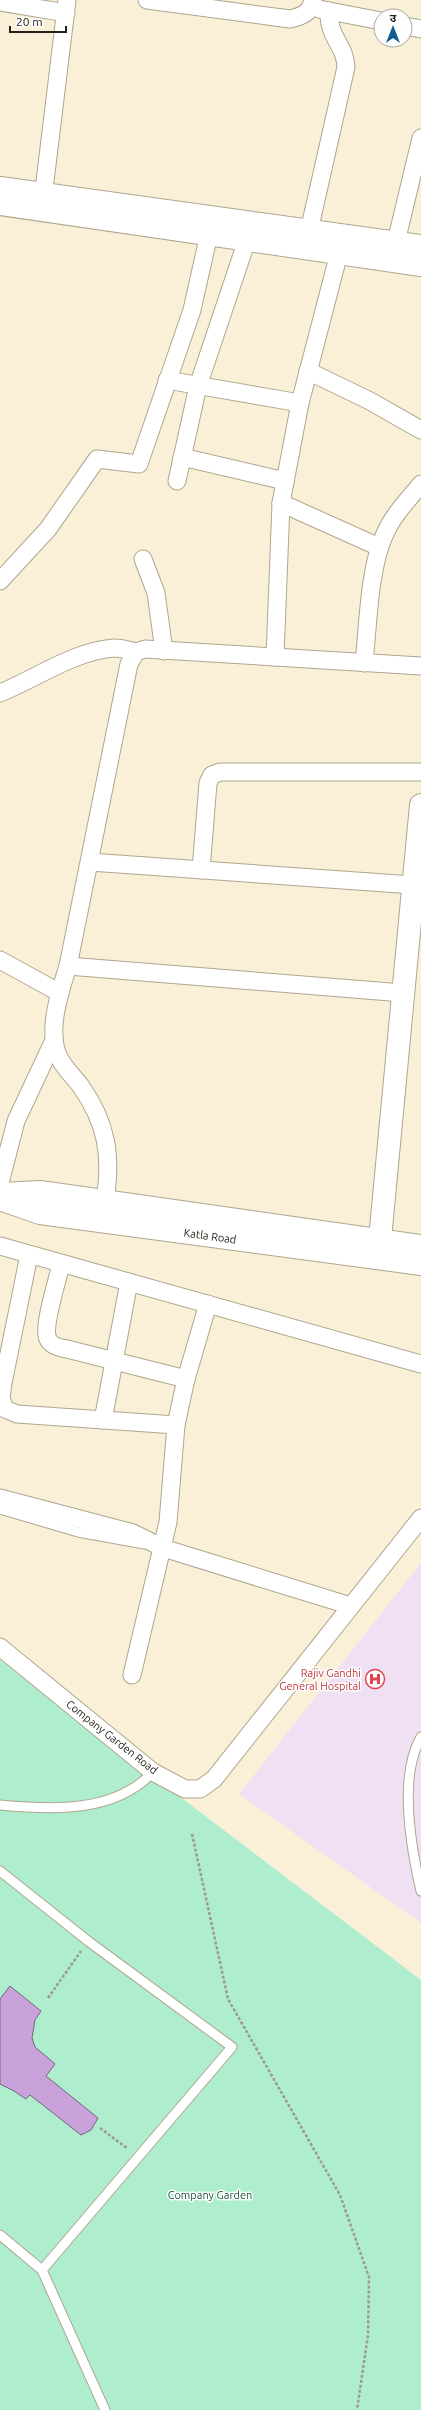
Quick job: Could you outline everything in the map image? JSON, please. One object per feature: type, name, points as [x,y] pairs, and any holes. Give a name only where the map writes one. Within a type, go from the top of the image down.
[{"type":"street","points":[[147,0],[271,18],[290,19],[304,16],[312,4],[329,11],[373,19]]},
{"type":"street","points":[[0,2],[67,6],[42,202]]},
{"type":"street","points":[[308,231],[346,67],[345,58],[330,29],[329,11]]},
{"type":"street","points":[[396,242],[421,138]]},
{"type":"street","points":[[0,188],[42,202],[209,234],[421,265]]},
{"type":"street","points":[[0,204],[42,202],[308,231],[421,246]]},
{"type":"street","points":[[0,581],[48,529],[97,459],[140,464],[167,380],[192,310],[209,234]]},
{"type":"street","points":[[177,481],[198,386],[247,240]]},
{"type":"street","points":[[275,657],[281,503],[300,403],[339,253]]},
{"type":"street","points":[[308,371],[370,401],[421,430]]},
{"type":"street","points":[[167,380],[300,403]]},
{"type":"street","points":[[182,457],[285,481]]},
{"type":"street","points":[[364,663],[374,576],[379,547],[392,520],[421,484]]},
{"type":"street","points":[[281,503],[379,547]]},
{"type":"street","points":[[143,559],[156,593],[164,651]]},
{"type":"street","points":[[0,693],[76,658],[100,650],[116,648],[136,652],[145,649],[421,666]]},
{"type":"street","points":[[0,1183],[16,1121],[54,1040],[60,992],[68,966],[90,862],[129,664],[136,652]]},
{"type":"street","points":[[201,870],[208,783],[212,775],[220,772],[421,772]]},
{"type":"street","points":[[390,1247],[403,994],[421,805]]},
{"type":"street","points":[[90,862],[413,886]]},
{"type":"street","points":[[0,960],[60,992]]},
{"type":"street","points":[[68,966],[403,994]]},
{"type":"street","points":[[54,1040],[58,1054],[94,1105],[102,1124],[108,1158],[108,1179],[105,1201]]},
{"type":"street","name":"Katla Road","points":[[0,1194],[40,1192],[105,1201],[135,1215]]},
{"type":"street","name":"Katla Road","points":[[0,1199],[40,1213],[135,1215],[390,1247],[421,1246]]},
{"type":"street","points":[[0,1246],[421,1364]]},
{"type":"street","name":"Katla Road","points":[[390,1247],[421,1264]]},
{"type":"street","points":[[29,1254],[3,1384],[1,1398],[5,1410],[17,1414],[176,1425]]},
{"type":"street","points":[[61,1264],[48,1323],[47,1334],[49,1341],[56,1346],[186,1379]]},
{"type":"street","points":[[103,1420],[129,1282]]},
{"type":"street","points":[[132,1675],[168,1522],[176,1425],[186,1379],[208,1304]]},
{"type":"street","points":[[0,1498],[132,1533],[163,1548],[351,1606]]},
{"type":"street","name":"Company Garden Road","points":[[0,1647],[153,1772],[185,1790],[200,1790],[214,1778],[421,1518]]},
{"type":"lane","points":[[0,1509],[78,1532],[163,1548]]},
{"type":"lane","points":[[421,1737],[412,1762],[408,1785],[409,1813],[421,1890]]},
{"type":"lane","points":[[0,1805],[67,1808],[104,1801],[143,1784],[153,1772]]},
{"type":"lane","points":[[0,1871],[88,1941],[232,2047],[42,2270]]},
{"type":"lane","points":[[0,2236],[42,2270],[105,2410]]},
{"type":"path","points":[[192,1834],[228,1999],[340,2194],[369,2277],[368,2335],[357,2410]]},
{"type":"path","points":[[48,1998],[88,1941]]},
{"type":"path","points":[[100,2128],[138,2157]]},
{"type":"shaded area","name":"Rajiv Gandhi General Hospital","points":[[421,1563],[421,1923],[239,1794]]},
{"type":"green space","name":"Company Garden","points":[[0,1660],[421,1980],[421,2410],[0,2410]]},
{"type":"building","points":[[10,1986],[41,2011],[35,2020],[32,2038],[35,2047],[55,2064],[46,2076],[98,2118],[91,2130],[81,2135],[30,2095],[26,2099],[0,2084],[0,1999]]},
{"type":"place","name":"Rajiv Gandhi General Hospital","points":[[375,1679]]}]
